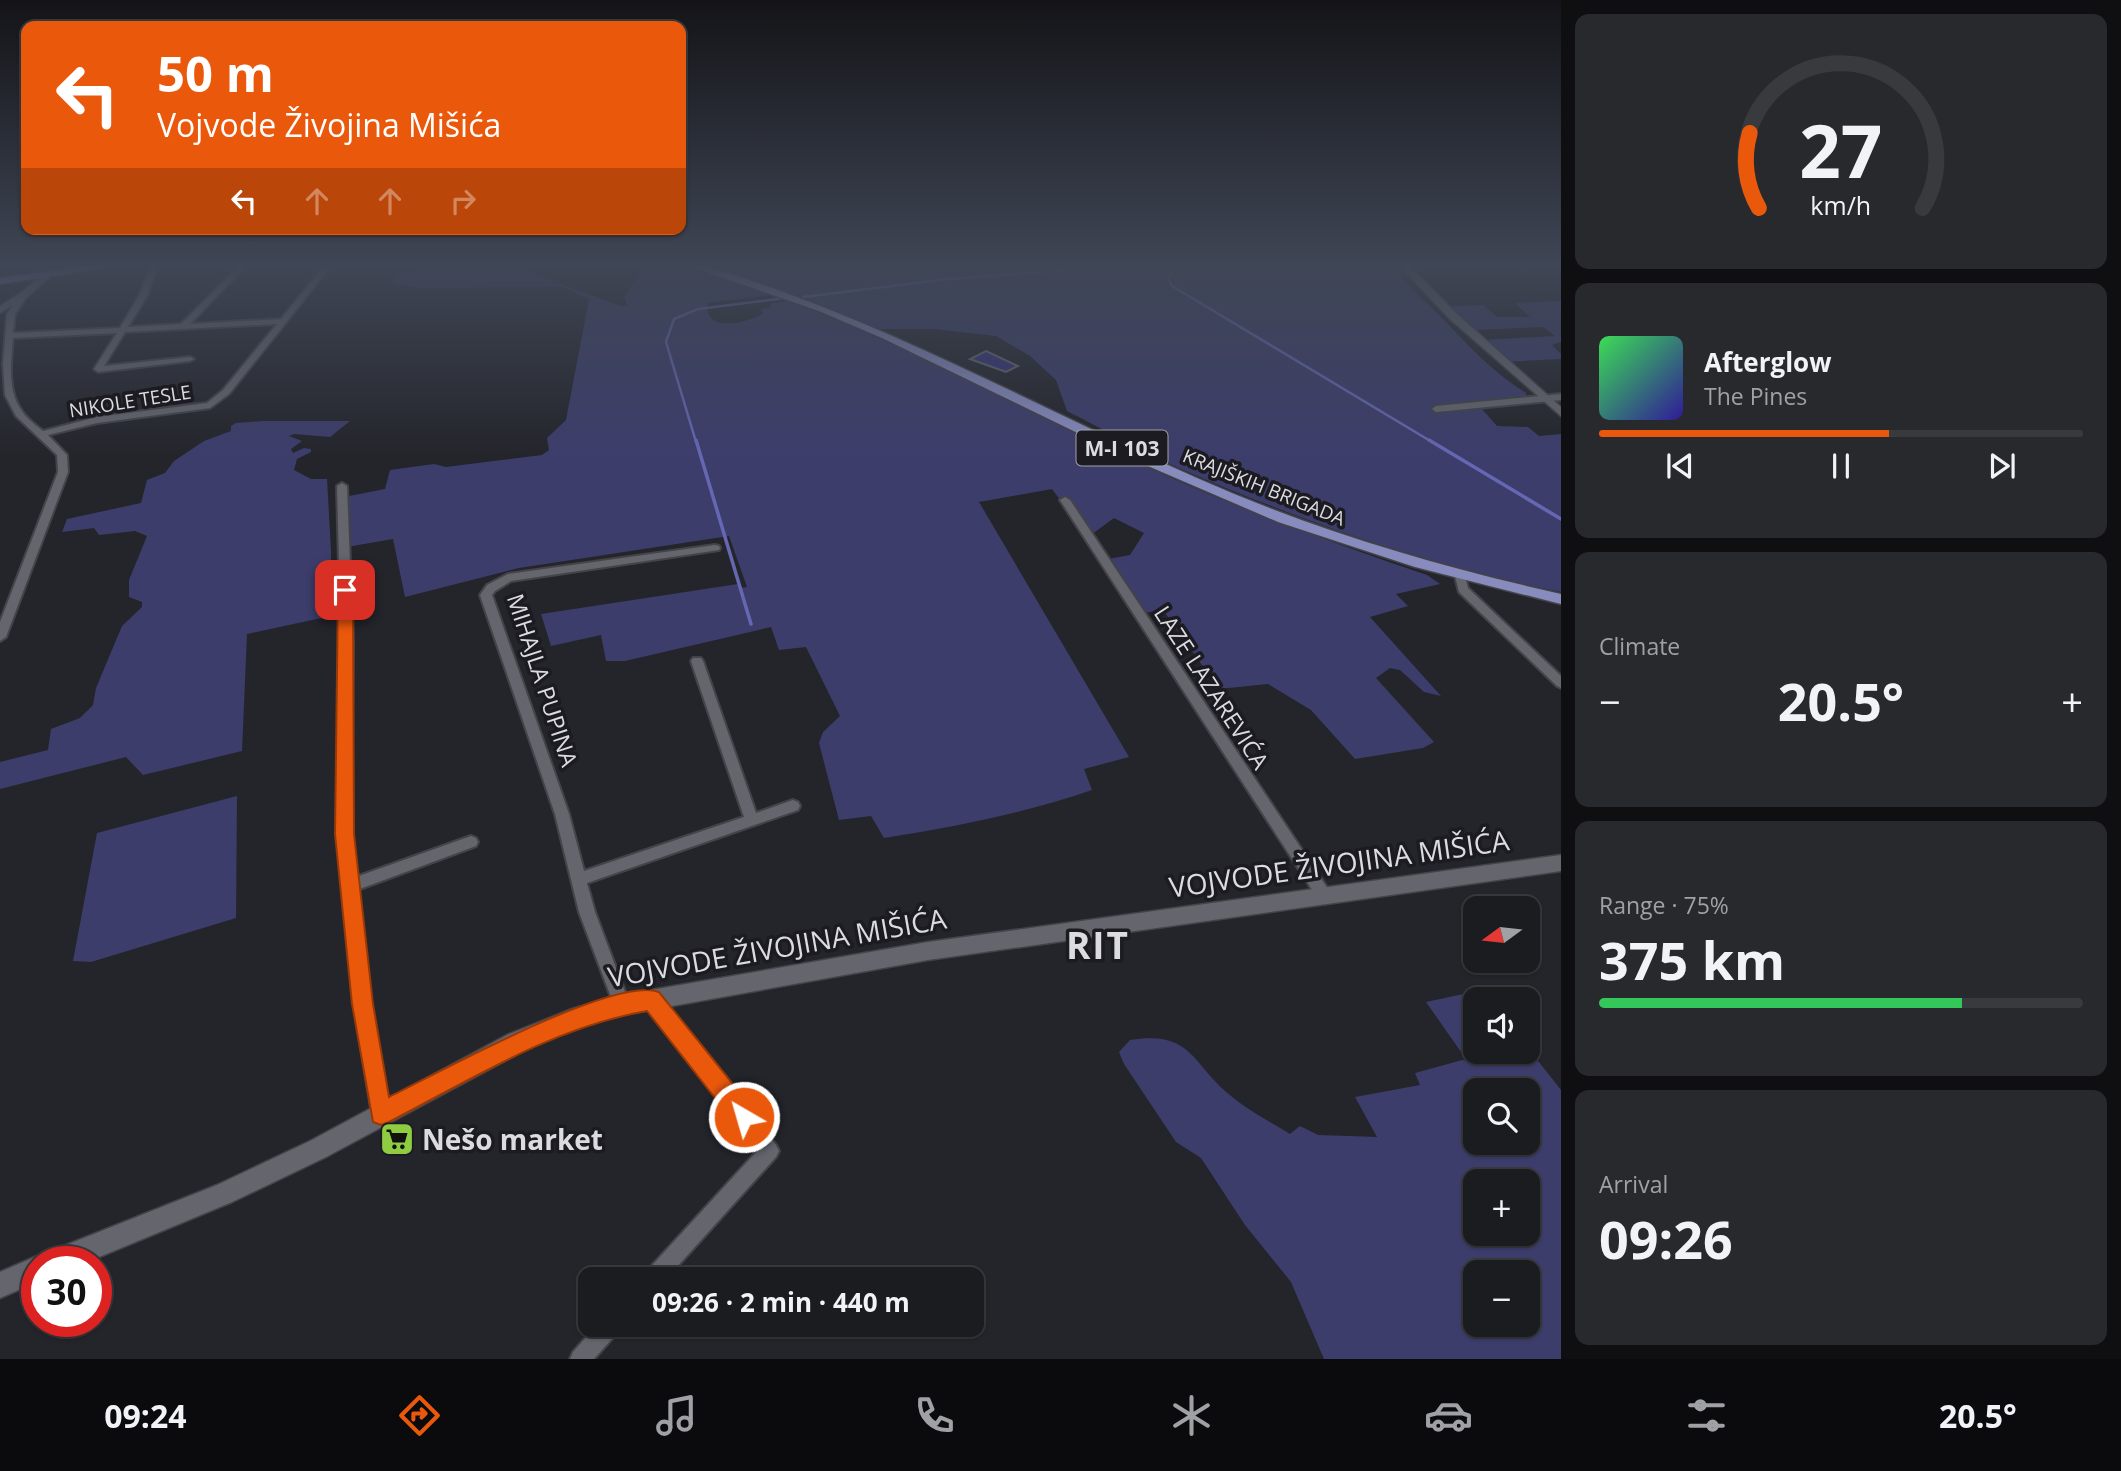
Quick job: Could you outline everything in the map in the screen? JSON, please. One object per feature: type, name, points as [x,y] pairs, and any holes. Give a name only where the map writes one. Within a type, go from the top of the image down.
[{"type":"main road","name":"KRAJIŠKIH BRIGADA","points":[[870,329],[1194,482],[1312,529],[1460,576],[1561,599]]},
{"type":"street","points":[[0,638],[63,472],[62,455],[19,414],[9,394],[5,329]]},
{"type":"street","points":[[123,329],[98,369],[190,359]]},
{"type":"street","name":"NIKOLE TESLE","points":[[42,434],[97,420],[211,405],[226,392],[276,329]]},
{"type":"street","points":[[1468,329],[1561,414]]},
{"type":"street","points":[[1436,409],[1561,397]]},
{"type":"street","points":[[342,486],[347,641],[344,834],[362,1004],[381,1114]]},
{"type":"street","name":"LAZE LAZAREVIĆA","points":[[1065,500],[1325,897]]},
{"type":"street","name":"MIHAJLA PUPINA","points":[[622,1005],[587,912],[562,814],[486,595],[491,588],[508,578],[715,548]]},
{"type":"street","points":[[1460,576],[1463,589],[1561,683]]},
{"type":"street","points":[[697,661],[751,818]]},
{"type":"street","points":[[580,879],[751,818],[793,806]]},
{"type":"street","points":[[349,886],[471,842]]},
{"type":"street","name":"VOJVODE ŽIVOJINA MIŠIĆA","points":[[95,1246],[223,1194],[318,1149],[515,1043],[572,1018],[622,1005],[928,951],[1561,863]]},
{"type":"street","points":[[651,1000],[770,1151],[664,1267]]},
{"type":"street","points":[[0,1285],[21,1276]]},
{"type":"street","points":[[580,1359],[600,1337]]},
{"type":"shaded area","points":[[583,329],[858,329],[1185,484],[1305,532],[1427,575],[1440,584],[1396,594],[1408,606],[1370,617],[1441,696],[1424,692],[1400,670],[1390,668],[1376,678],[1434,742],[1423,748],[1355,759],[1311,710],[1268,684],[1219,689],[1163,610],[1143,613],[1103,560],[1130,555],[1144,533],[1114,518],[1088,537],[1052,489],[979,502],[1129,757],[1084,769],[1092,790],[963,824],[884,838],[871,816],[839,820],[819,743],[823,732],[840,716],[806,647],[779,650],[771,627],[625,661],[606,661],[601,635],[551,646],[541,614],[738,584],[740,588],[747,587],[729,536],[519,568],[405,597],[393,539],[341,548],[339,498],[385,489],[390,470],[434,464],[446,467],[542,455],[549,450],[547,438],[566,420]]},
{"type":"shaded area","points":[[938,329],[1453,329],[1481,358],[1526,393],[1526,403],[1481,408],[1497,426],[1528,427],[1539,436],[1561,434],[1561,592],[1464,569],[1368,541],[1273,507],[1181,469],[1067,411],[1056,380],[1030,356],[996,336]]},
{"type":"shaded area","points":[[1546,329],[1561,329],[1561,342],[1552,345],[1561,354],[1561,359],[1500,362],[1483,340],[1555,336]]},
{"type":"shaded area","points":[[350,421],[330,437],[294,434],[289,436],[302,441],[291,449],[293,453],[304,448],[311,449],[311,452],[297,459],[294,470],[311,479],[327,479],[331,616],[247,634],[242,751],[143,775],[126,757],[0,789],[0,762],[48,750],[51,729],[80,718],[93,705],[96,688],[122,626],[142,607],[142,602],[129,597],[129,580],[147,536],[135,531],[99,535],[94,528],[62,532],[67,519],[141,503],[147,480],[165,473],[174,461],[204,441],[231,431],[231,426],[236,423]]},
{"type":"shaded area","points":[[237,796],[236,918],[91,962],[73,961],[97,833]]},
{"type":"shaded area","points":[[1463,994],[1463,1055],[1426,1002]]},
{"type":"shaded area","points":[[1151,1038],[1179,1045],[1238,1101],[1290,1134],[1300,1126],[1318,1135],[1377,1137],[1355,1097],[1420,1085],[1415,1073],[1463,1060],[1463,1064],[1540,1063],[1561,1090],[1561,1359],[1324,1359],[1291,1282],[1245,1225],[1201,1158],[1176,1142],[1124,1064],[1119,1052],[1130,1040]]},
{"type":"building","points":[[986,351],[1018,366],[1006,372],[970,359]]},
{"type":"waterway","points":[[670,329],[666,342],[696,442]]},
{"type":"waterway","points":[[1244,329],[1432,442]]},
{"type":"waterway","points":[[696,440],[751,624]]},
{"type":"waterway","points":[[1429,440],[1561,519]]},
{"type":"place","name":"Nešo market","points":[[397,1139]]},
{"type":"district","name":"RIT","points":[[1098,944]]},
{"type":"route","points":[[345,590],[347,641],[344,834],[362,1004],[381,1114],[515,1043],[572,1018],[651,1000],[744,1117]]}]
